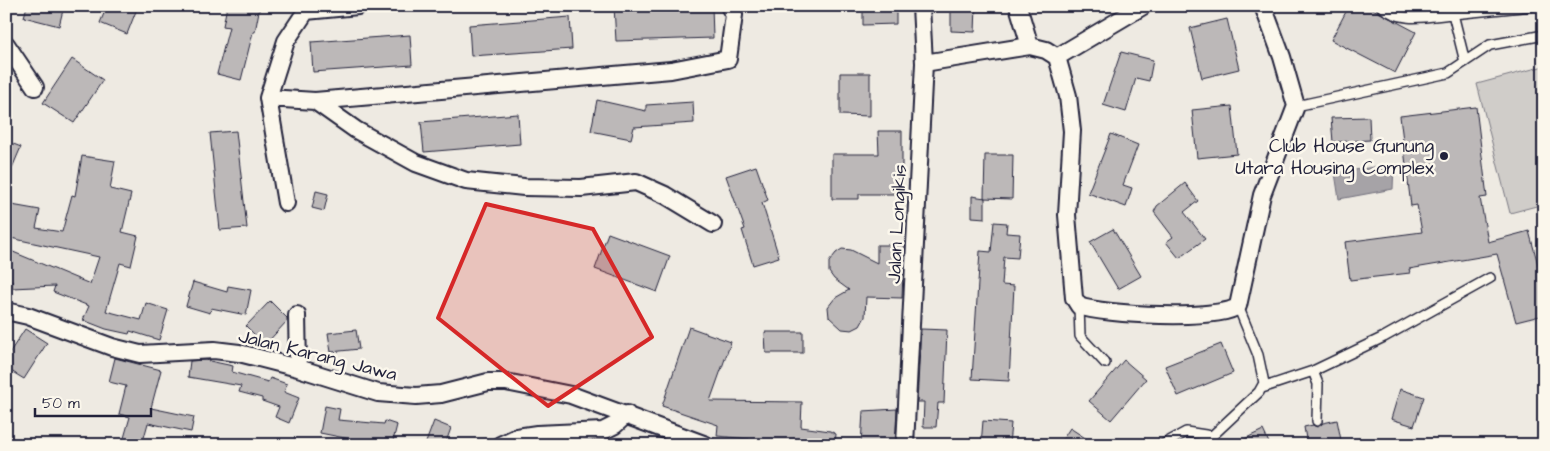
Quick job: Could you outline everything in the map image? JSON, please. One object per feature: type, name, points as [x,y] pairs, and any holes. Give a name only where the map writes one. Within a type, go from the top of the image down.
[{"type":"street","points":[[286,203],[268,98],[286,41],[305,9],[358,6]]},
{"type":"street","points":[[268,98],[315,101],[671,70],[728,60],[734,15],[728,6]]},
{"type":"street","name":"Jalan Longikis","points":[[905,445],[924,62],[921,6]]},
{"type":"street","points":[[1018,6],[1030,46]]},
{"type":"street","points":[[1057,58],[1143,6]]},
{"type":"street","points":[[924,62],[1030,46],[1046,50],[1057,58],[1063,75],[1072,131],[1066,214],[1074,298],[1079,306],[1159,314],[1211,314],[1232,310],[1238,306],[1262,195],[1296,106],[1282,57],[1263,6]]},
{"type":"street","points":[[6,44],[35,87]]},
{"type":"street","points":[[315,101],[356,130],[416,163],[466,181],[524,187],[581,188],[636,182],[665,195],[713,224]]},
{"type":"street","name":"Jalan Karang Jawa","points":[[6,312],[28,316],[112,347],[140,354],[214,350],[298,368],[378,393],[416,396],[441,394],[488,382],[506,382],[571,396],[627,414],[706,445]]},
{"type":"street","points":[[297,315],[298,368]]},
{"type":"street","points":[[500,445],[517,437],[537,434],[602,431],[616,425],[627,414]]},
{"type":"lane","points":[[1381,6],[1392,15],[1402,18],[1532,6]]},
{"type":"lane","points":[[1453,14],[1466,62]]},
{"type":"lane","points":[[1296,106],[1448,73],[1490,45],[1544,35]]},
{"type":"lane","points":[[1199,445],[1212,436],[1262,388],[1313,371],[1384,337],[1490,278]]},
{"type":"lane","points":[[1079,306],[1080,336],[1105,363]]},
{"type":"lane","points":[[1238,306],[1258,355],[1265,378],[1262,388]]},
{"type":"lane","points":[[1313,371],[1318,384],[1316,421]]},
{"type":"lane","points":[[1162,445],[1186,432],[1212,436]]},
{"type":"highlighted area","points":[[486,204],[593,229],[652,337],[548,406],[438,318]]},
{"type":"shaded area","points":[[1544,66],[1544,204],[1510,213],[1477,84]]},
{"type":"shaded area","points":[[1394,164],[1393,189],[1339,199],[1335,173]]},
{"type":"building","points":[[27,6],[64,6],[59,26],[24,17]]},
{"type":"building","points":[[107,6],[138,6],[127,34],[100,23]]},
{"type":"building","points":[[227,6],[260,6],[255,32],[253,32],[241,80],[217,74],[229,27],[223,26]]},
{"type":"building","points":[[614,6],[712,6],[713,38],[616,41]]},
{"type":"building","points":[[951,6],[976,6],[975,32],[951,31]]},
{"type":"building","points":[[1349,6],[1367,6],[1416,32],[1395,73],[1331,40]]},
{"type":"building","points":[[896,9],[896,24],[863,25],[863,10]]},
{"type":"building","points":[[570,17],[572,49],[471,56],[469,25]]},
{"type":"building","points":[[1227,19],[1239,69],[1202,78],[1190,28]]},
{"type":"building","points":[[410,35],[412,65],[313,72],[311,42]]},
{"type":"building","points":[[1121,52],[1153,60],[1149,81],[1136,78],[1126,112],[1103,105]]},
{"type":"building","points":[[72,59],[103,80],[74,123],[43,103]]},
{"type":"building","points":[[840,73],[870,73],[870,116],[840,115]]},
{"type":"building","points":[[597,100],[646,111],[646,105],[693,102],[694,123],[634,127],[631,139],[591,131]]},
{"type":"building","points":[[1232,106],[1237,154],[1197,158],[1192,110]]},
{"type":"building","points":[[1476,107],[1487,197],[1480,198],[1488,242],[1529,231],[1544,287],[1544,315],[1516,322],[1497,254],[1409,269],[1410,273],[1350,280],[1345,242],[1422,232],[1417,205],[1411,206],[1400,116]]},
{"type":"building","points":[[518,114],[520,144],[424,152],[421,122]]},
{"type":"building","points":[[1369,117],[1370,140],[1333,142],[1331,118]]},
{"type":"building","points":[[236,131],[247,228],[220,230],[210,133]]},
{"type":"building","points":[[878,131],[902,131],[902,194],[859,194],[859,199],[832,199],[832,154],[879,154]]},
{"type":"building","points":[[1111,134],[1138,145],[1123,185],[1132,188],[1126,207],[1088,193]]},
{"type":"building","points":[[6,141],[21,147],[6,182]]},
{"type":"building","points":[[985,155],[1013,155],[1012,199],[984,198]]},
{"type":"building","points":[[82,156],[115,161],[110,189],[131,194],[122,232],[138,236],[131,266],[120,263],[106,311],[141,320],[146,303],[168,310],[159,340],[130,331],[129,334],[106,329],[83,320],[89,306],[53,292],[55,286],[12,288],[12,281],[6,281],[6,249],[90,284],[99,257],[6,237],[6,204],[40,210],[36,228],[62,232],[72,195],[75,196]]},
{"type":"building","points":[[756,166],[768,200],[762,203],[779,257],[753,265],[742,230],[745,229],[726,176]]},
{"type":"building","points":[[1185,183],[1198,201],[1184,212],[1205,239],[1179,258],[1166,242],[1173,237],[1154,212],[1157,206]]},
{"type":"building","points":[[316,191],[328,194],[324,211],[312,208]]},
{"type":"building","points":[[972,196],[985,198],[985,218],[972,217]]},
{"type":"building","points":[[994,222],[1007,223],[1006,233],[1020,234],[1018,258],[1004,257],[1002,285],[1014,286],[1009,381],[972,379],[980,251],[991,252]]},
{"type":"building","points":[[1113,229],[1141,276],[1118,289],[1090,242]]},
{"type":"building","points":[[608,233],[670,256],[657,292],[595,269]]},
{"type":"building","points":[[877,245],[904,245],[902,298],[866,297],[865,317],[860,326],[852,330],[842,329],[829,317],[828,307],[835,298],[849,290],[834,279],[829,272],[829,262],[842,249],[851,250],[877,263]]},
{"type":"building","points":[[193,282],[227,292],[228,286],[251,290],[246,315],[211,308],[210,313],[186,306]]},
{"type":"building","points":[[270,301],[287,318],[287,321],[265,345],[246,326]]},
{"type":"building","points":[[689,327],[731,342],[710,401],[802,402],[801,427],[830,431],[836,434],[835,445],[748,445],[749,439],[717,436],[718,425],[662,406]]},
{"type":"building","points":[[25,329],[47,343],[24,379],[6,368],[6,358]]},
{"type":"building","points":[[921,329],[947,330],[944,403],[938,403],[936,427],[923,427],[924,402],[917,402]]},
{"type":"building","points":[[356,330],[359,349],[331,352],[328,333]]},
{"type":"building","points":[[765,332],[803,332],[803,353],[766,353]]},
{"type":"building","points":[[1221,344],[1233,373],[1178,396],[1165,366]]},
{"type":"building","points":[[115,358],[161,370],[151,408],[194,417],[191,432],[148,423],[142,445],[122,445],[130,417],[119,414],[126,386],[109,382]]},
{"type":"building","points":[[205,360],[233,366],[232,372],[268,382],[270,378],[287,384],[284,392],[299,398],[289,423],[275,417],[279,407],[262,401],[262,398],[239,392],[241,386],[188,377],[190,361]]},
{"type":"building","points":[[1124,360],[1146,379],[1111,420],[1089,401]]},
{"type":"building","points":[[1400,389],[1424,397],[1414,426],[1391,419]]},
{"type":"building","points":[[325,406],[340,409],[338,420],[384,424],[385,421],[397,425],[392,445],[379,445],[380,442],[320,433]]},
{"type":"building","points":[[897,409],[895,445],[861,445],[863,411]]},
{"type":"building","points":[[1337,420],[1342,445],[1307,445],[1304,427],[1313,425],[1317,427],[1323,423]]},
{"type":"building","points":[[434,421],[451,428],[445,445],[425,445]]},
{"type":"building","points":[[983,421],[1011,423],[1009,445],[981,445]]},
{"type":"building","points":[[1070,428],[1096,445],[1059,445]]},
{"type":"building","points":[[1263,430],[1270,445],[1232,445]]},
{"type":"place","name":"Club House Gunung Utara Housing Complex","points":[[1444,156]]}]
